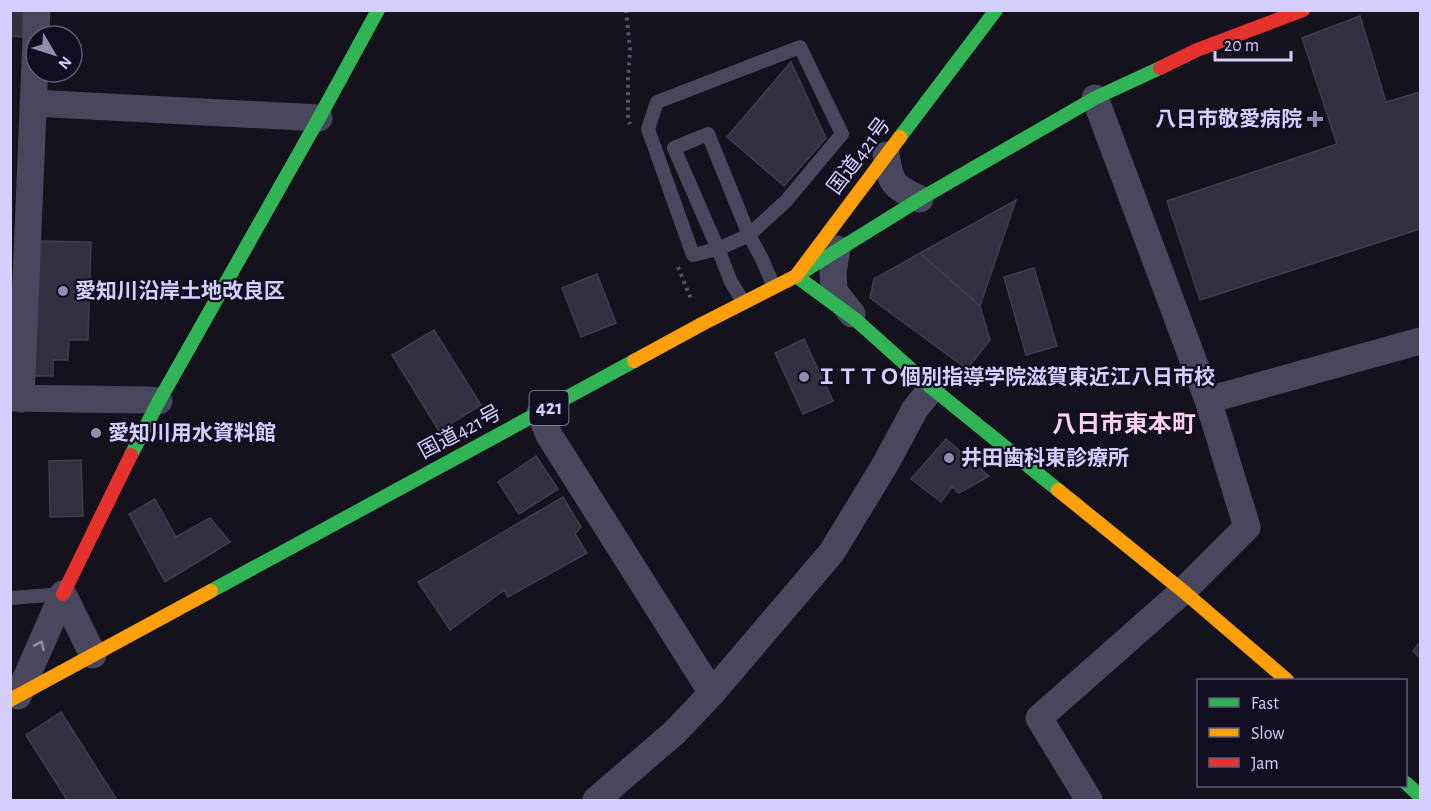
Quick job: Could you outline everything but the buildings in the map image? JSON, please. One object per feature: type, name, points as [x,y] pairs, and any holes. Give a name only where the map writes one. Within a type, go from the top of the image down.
[{"type":"main road","points":[[63,594],[159,401],[378,10]]},
{"type":"main road","name":"国道421号","points":[[14,698],[796,276],[996,10]]},
{"type":"main road","points":[[1285,679],[1183,591],[932,388],[856,320],[796,276],[837,249],[1095,98],[1197,50],[1303,10]]},
{"type":"main road","points":[[1407,784],[1420,796]]},
{"type":"street","points":[[34,84],[16,398],[159,401]]},
{"type":"street","points":[[1089,801],[1039,718],[1183,591],[1247,526],[1208,400],[1095,98]]},
{"type":"street","points":[[33,103],[319,118]]},
{"type":"street","points":[[886,155],[890,178],[903,190],[920,200]]},
{"type":"street","points":[[837,249],[833,272],[834,291],[856,320]]},
{"type":"street","points":[[1208,400],[1420,341]]},
{"type":"street","points":[[597,801],[675,732],[712,693],[831,552],[886,462],[915,408],[932,388]]},
{"type":"street","points":[[540,413],[549,435],[712,693]]},
{"type":"street","points":[[63,594],[93,655]]},
{"type":"street","points":[[14,698],[63,594]]},
{"type":"lane","points":[[800,47],[842,134],[786,201],[749,235],[718,249],[693,255],[648,129],[657,102],[800,47]]},
{"type":"lane","points":[[744,303],[731,282],[674,148],[708,134],[749,235],[774,287]]},
{"type":"lane","points":[[10,598],[63,594]]},
{"type":"traffic: fast","points":[[131,455],[378,10]]},
{"type":"traffic: fast","points":[[900,137],[996,10]]},
{"type":"traffic: fast","points":[[1058,490],[932,388],[856,320],[796,276],[920,199],[1095,98],[1160,68]]},
{"type":"traffic: fast","points":[[211,591],[634,361]]},
{"type":"traffic: fast","points":[[1407,784],[1420,796]]},
{"type":"traffic: slow","points":[[634,361],[796,276],[900,137]]},
{"type":"traffic: slow","points":[[1058,490],[1183,591],[1286,679]]},
{"type":"traffic: slow","points":[[10,700],[211,591]]},
{"type":"traffic: jam","points":[[1160,68],[1197,50],[1303,10]]},
{"type":"traffic: jam","points":[[63,594],[131,455]]},
{"type":"place","name":"八日市敬愛病院","points":[[1315,119]]},
{"type":"place","name":"愛知川沿岸土地改良区","points":[[63,291]]},
{"type":"place","name":"ＩＴＴＯ個別指導学院滋賀東近江八日市校","points":[[804,377]]},
{"type":"place","name":"愛知川用水資料館","points":[[96,433]]},
{"type":"place","name":"井田歯科東診療所","points":[[949,458]]},
{"type":"district","name":"八日市東本町","points":[[1124,425]]}]
